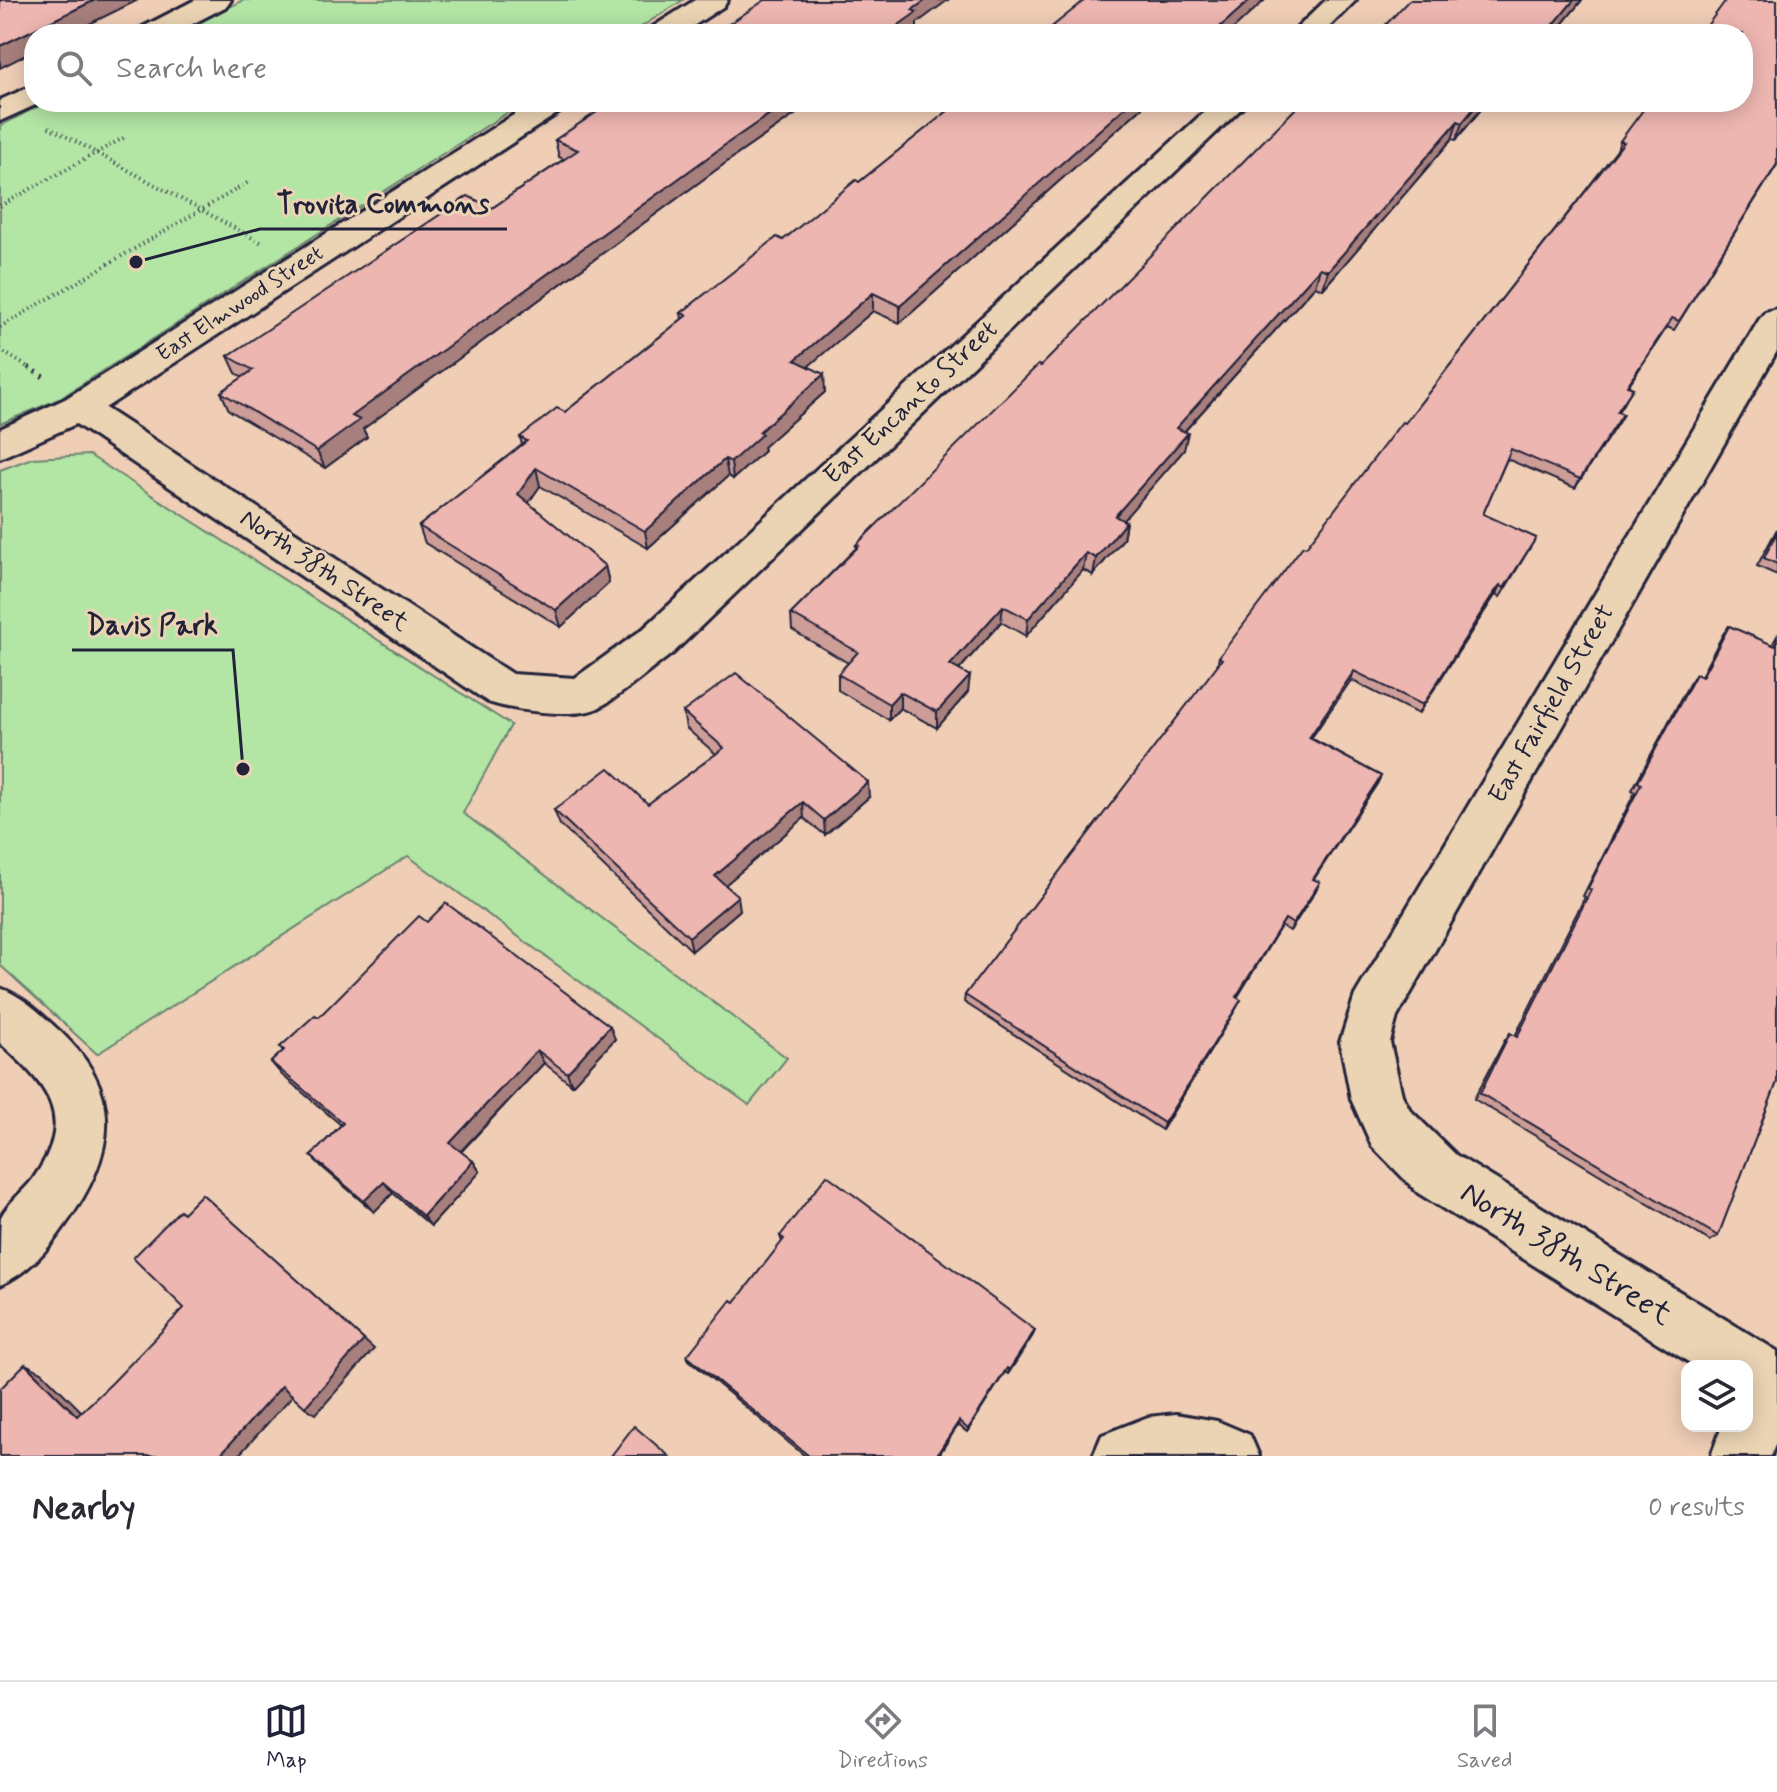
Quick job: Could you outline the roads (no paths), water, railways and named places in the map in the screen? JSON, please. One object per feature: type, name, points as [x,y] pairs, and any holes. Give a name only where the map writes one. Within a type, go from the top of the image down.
[{"type":"street","points":[[170,24],[217,0]]},
{"type":"street","points":[[677,24],[714,0]]},
{"type":"street","points":[[1316,24],[1342,0]]},
{"type":"street","name":"East Elmwood Street","points":[[0,445],[78,408],[539,112]]},
{"type":"street","name":"East Encanto Street","points":[[582,696],[658,641],[1222,112]]},
{"type":"street","name":"East Fairfield Street","points":[[1377,1099],[1365,1042],[1373,1011],[1777,320]]},
{"type":"street","name":"North 38th Street","points":[[78,408],[503,690],[582,696]]},
{"type":"street","points":[[0,1011],[64,1071],[75,1089],[81,1128],[65,1180],[44,1212],[0,1257]]},
{"type":"street","name":"North 38th Street","points":[[1377,1099],[1391,1128],[1437,1174],[1773,1382]]},
{"type":"street","points":[[1741,1456],[1773,1382]]},
{"type":"street","points":[[1147,1450],[1218,1451],[1229,1456]]},
{"type":"place","name":"Trovita Commons","points":[[136,262]]},
{"type":"place","name":"Davis Park","points":[[243,769]]}]
